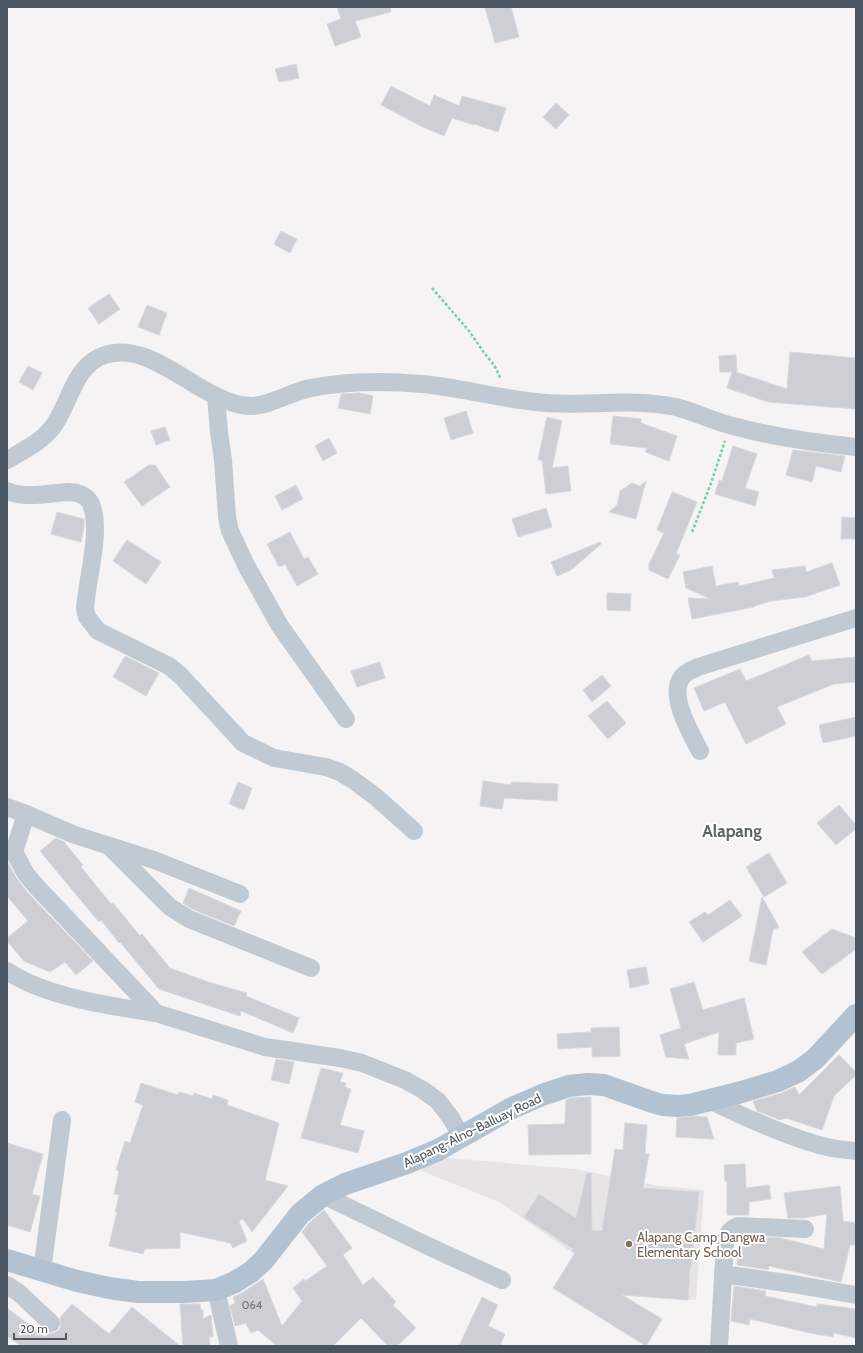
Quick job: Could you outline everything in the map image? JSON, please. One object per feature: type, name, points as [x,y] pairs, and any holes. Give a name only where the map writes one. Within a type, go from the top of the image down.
[{"type":"main road","name":"Alapang-Alno-Balluay Road","points":[[7,1260],[77,1281],[109,1288],[138,1292],[216,1290],[235,1282],[251,1272],[263,1261],[300,1214],[323,1195],[345,1184],[407,1163],[438,1150],[510,1109],[542,1095],[569,1086],[604,1084],[663,1105],[690,1105],[756,1088],[778,1081],[798,1071],[815,1059],[856,1015]]},
{"type":"street","points":[[7,460],[32,447],[43,438],[57,421],[79,376],[88,364],[96,358],[106,354],[120,352],[142,356],[164,366],[216,396],[227,401],[250,406],[262,404],[309,388],[323,386],[370,382],[424,384],[511,399],[549,403],[636,403],[675,407],[729,425],[766,435],[856,447]]},
{"type":"street","points":[[216,396],[230,531],[247,566],[280,626],[346,719]]},
{"type":"street","points":[[7,491],[25,495],[70,492],[83,495],[88,498],[91,504],[95,528],[85,608],[87,617],[98,631],[169,666],[180,675],[243,743],[274,758],[326,767],[340,772],[376,797],[414,831]]},
{"type":"street","points":[[700,752],[686,722],[678,697],[679,681],[683,675],[698,667],[856,618]]},
{"type":"street","points":[[7,807],[75,835],[154,860],[240,894]]},
{"type":"street","points":[[26,814],[11,850],[26,874],[156,1013]]},
{"type":"street","points":[[110,846],[170,907],[179,914],[312,968]]},
{"type":"street","points":[[7,971],[30,984],[76,998],[156,1013],[265,1047],[340,1058],[362,1063],[406,1080],[438,1101],[451,1118],[461,1136]]},
{"type":"street","points":[[709,1100],[758,1122],[823,1147],[856,1151]]},
{"type":"street","points":[[42,1271],[62,1120]]},
{"type":"street","points":[[323,1195],[502,1280]]},
{"type":"street","points":[[719,1346],[726,1238],[732,1229],[738,1226],[805,1229]]},
{"type":"street","points":[[723,1274],[856,1295]]},
{"type":"street","points":[[7,1285],[24,1298],[51,1323]]},
{"type":"street","points":[[216,1290],[229,1346]]},
{"type":"path","points":[[432,288],[469,331],[494,365],[511,399]]},
{"type":"path","points":[[692,532],[710,486],[729,425]]},
{"type":"shaded area","name":"Alapang Camp Dangwa Elementary School","points":[[426,1156],[575,1169],[659,1186],[704,1190],[696,1300],[648,1296],[619,1285],[499,1202],[412,1167]]},
{"type":"building","points":[[337,7],[390,7],[391,12],[355,21],[361,37],[335,46],[327,24],[341,19]]},
{"type":"building","points":[[485,7],[511,7],[519,37],[495,43]]},
{"type":"building","points":[[296,64],[299,78],[279,82],[275,69]]},
{"type":"building","points":[[391,86],[430,106],[434,95],[459,106],[462,96],[506,108],[498,132],[452,118],[444,136],[381,105]]},
{"type":"building","points":[[556,103],[569,115],[556,129],[543,117]]},
{"type":"building","points":[[281,231],[297,239],[290,253],[274,244]]},
{"type":"building","points":[[109,294],[120,309],[99,324],[88,308]]},
{"type":"building","points":[[147,305],[167,313],[159,335],[138,327]]},
{"type":"building","points":[[790,352],[856,358],[856,409],[768,402],[727,388],[732,372],[720,372],[719,356],[736,355],[736,372],[787,389]]},
{"type":"building","points":[[28,366],[42,373],[33,390],[19,382]]},
{"type":"building","points":[[360,393],[373,396],[370,414],[338,408],[341,394]]},
{"type":"building","points":[[466,411],[473,433],[451,440],[444,418]]},
{"type":"building","points":[[613,416],[641,419],[641,423],[677,436],[669,461],[645,452],[647,448],[610,444]]},
{"type":"building","points":[[547,417],[562,421],[552,468],[568,466],[571,491],[546,494],[542,460],[538,460]]},
{"type":"building","points":[[165,427],[170,440],[156,445],[151,431]]},
{"type":"building","points":[[329,438],[337,453],[323,461],[315,446]]},
{"type":"building","points":[[733,446],[757,454],[745,488],[759,492],[755,506],[715,494],[719,480],[722,481]]},
{"type":"building","points":[[793,450],[845,456],[841,472],[816,466],[812,482],[786,475]]},
{"type":"building","points":[[149,465],[155,465],[170,487],[142,506],[124,482]]},
{"type":"building","points":[[646,481],[636,519],[609,512],[617,505],[620,491],[632,483],[640,486]]},
{"type":"building","points":[[296,485],[303,499],[282,510],[275,496]]},
{"type":"building","points":[[672,492],[697,502],[676,554],[680,555],[668,579],[649,570],[649,564],[664,533],[657,530]]},
{"type":"building","points":[[546,508],[552,527],[518,537],[512,519]]},
{"type":"building","points":[[57,512],[84,519],[81,542],[51,534]]},
{"type":"building","points":[[842,517],[856,518],[856,539],[841,539]]},
{"type":"building","points":[[290,532],[304,559],[308,557],[318,574],[297,586],[285,564],[279,567],[267,544]]},
{"type":"building","points":[[127,540],[161,562],[146,584],[113,561]]},
{"type":"building","points":[[600,542],[601,544],[571,570],[557,576],[551,562]]},
{"type":"building","points":[[832,563],[840,585],[805,597],[772,601],[754,607],[692,619],[688,598],[711,599],[686,588],[683,572],[712,566],[716,586],[738,582],[739,586],[774,578],[772,570],[805,566],[806,572]]},
{"type":"building","points":[[607,593],[631,594],[630,611],[607,610]]},
{"type":"building","points":[[809,655],[812,661],[856,657],[856,682],[834,684],[777,707],[786,724],[746,744],[725,702],[704,711],[694,688],[740,669],[746,681]]},
{"type":"building","points":[[125,656],[159,673],[146,696],[113,677]]},
{"type":"building","points":[[380,662],[385,678],[357,687],[351,671]]},
{"type":"building","points":[[602,675],[611,686],[592,702],[583,690]]},
{"type":"building","points":[[607,701],[626,723],[608,739],[588,716]]},
{"type":"building","points":[[856,717],[856,736],[823,743],[819,725]]},
{"type":"building","points":[[483,781],[511,785],[511,782],[558,784],[557,801],[504,798],[502,809],[480,806]]},
{"type":"building","points":[[238,782],[252,788],[244,810],[229,804]]},
{"type":"building","points":[[839,805],[856,825],[856,829],[836,845],[817,823]]},
{"type":"building","points":[[56,838],[64,842],[83,865],[81,867],[111,904],[113,903],[140,936],[142,934],[170,968],[211,983],[247,993],[246,996],[299,1018],[293,1033],[241,1011],[240,1016],[159,989],[101,920],[99,922],[40,851]]},
{"type":"building","points":[[769,853],[787,883],[764,897],[746,867]]},
{"type":"building","points":[[7,861],[17,879],[28,893],[93,961],[76,975],[65,962],[50,972],[24,961],[7,941],[7,938],[28,921],[7,896]]},
{"type":"building","points":[[189,888],[241,911],[234,926],[194,910],[183,903]]},
{"type":"building","points":[[762,897],[779,927],[773,930],[766,965],[749,961]]},
{"type":"building","points":[[730,900],[742,916],[703,942],[689,922],[705,912],[708,915]]},
{"type":"building","points":[[832,929],[856,938],[856,949],[822,974],[802,952]]},
{"type":"building","points":[[646,967],[649,984],[630,988],[627,970]]},
{"type":"building","points":[[694,982],[703,1010],[744,998],[754,1039],[736,1043],[736,1055],[718,1055],[719,1032],[684,1044],[689,1059],[666,1057],[660,1035],[681,1028],[670,989]]},
{"type":"building","points":[[619,1027],[620,1056],[592,1057],[592,1047],[558,1049],[557,1034],[591,1032],[591,1028]]},
{"type":"building","points":[[839,1055],[856,1072],[856,1075],[834,1096],[822,1130],[786,1118],[780,1120],[757,1111],[753,1101],[782,1093],[795,1087],[799,1095]]},
{"type":"building","points":[[276,1059],[294,1062],[289,1084],[271,1080]]},
{"type":"building","points":[[321,1068],[343,1073],[340,1082],[346,1083],[345,1087],[351,1089],[340,1125],[364,1131],[358,1153],[301,1138]]},
{"type":"building","points":[[141,1083],[178,1095],[179,1092],[193,1096],[194,1093],[212,1099],[213,1095],[228,1100],[227,1105],[279,1123],[265,1180],[288,1186],[252,1232],[243,1219],[239,1221],[247,1241],[233,1248],[230,1243],[180,1232],[180,1248],[145,1249],[143,1254],[109,1246],[117,1212],[115,1212],[119,1195],[114,1194],[119,1171],[116,1170],[125,1141],[130,1143],[143,1105],[135,1102]]},
{"type":"building","points":[[591,1097],[591,1154],[529,1155],[528,1125],[565,1124],[566,1100],[572,1098]]},
{"type":"building","points":[[696,1116],[707,1117],[714,1139],[676,1137],[677,1118]]},
{"type":"building","name":"Alapang Camp Dangwa Elementary School","points":[[625,1123],[647,1125],[645,1154],[649,1154],[643,1188],[699,1192],[690,1267],[688,1300],[622,1295],[662,1319],[646,1346],[553,1288],[575,1253],[572,1251],[573,1249],[524,1217],[539,1194],[576,1218],[587,1173],[591,1173],[592,1230],[602,1231],[615,1149],[623,1150]]},
{"type":"building","points":[[7,1143],[43,1154],[32,1194],[40,1196],[30,1232],[7,1225]]},
{"type":"building","points":[[745,1164],[746,1188],[769,1185],[771,1199],[749,1202],[749,1215],[727,1215],[727,1181],[725,1181],[724,1165]]},
{"type":"building","points":[[840,1186],[843,1221],[856,1223],[856,1245],[850,1245],[841,1282],[769,1266],[768,1270],[737,1265],[739,1237],[781,1238],[824,1249],[827,1214],[803,1218],[788,1218],[784,1193]]},
{"type":"building","points":[[324,1210],[352,1248],[343,1255],[363,1285],[373,1277],[396,1302],[393,1305],[416,1328],[397,1346],[388,1346],[361,1318],[333,1346],[277,1346],[258,1330],[251,1333],[246,1323],[235,1326],[230,1306],[235,1303],[233,1297],[242,1293],[263,1279],[282,1326],[302,1301],[293,1288],[304,1279],[305,1281],[327,1266],[302,1232],[309,1223]]},
{"type":"building","points":[[734,1286],[766,1291],[765,1296],[817,1307],[817,1304],[856,1309],[856,1338],[834,1333],[833,1337],[810,1333],[750,1319],[749,1325],[731,1321]]},
{"type":"building","points":[[482,1297],[498,1305],[488,1326],[505,1334],[500,1346],[459,1346]]},
{"type":"building","points":[[72,1304],[109,1334],[132,1307],[180,1346],[21,1346],[7,1336],[7,1308],[45,1337],[48,1333],[54,1333],[59,1330],[61,1325],[60,1318]]},
{"type":"building","points":[[180,1304],[200,1304],[201,1310],[203,1310],[203,1319],[211,1315],[213,1337],[209,1337],[210,1346],[183,1346]]},
{"type":"place","name":"Alapang Camp Dangwa Elementary School","points":[[629,1244]]},
{"type":"district","name":"Alapang","points":[[732,831]]}]
